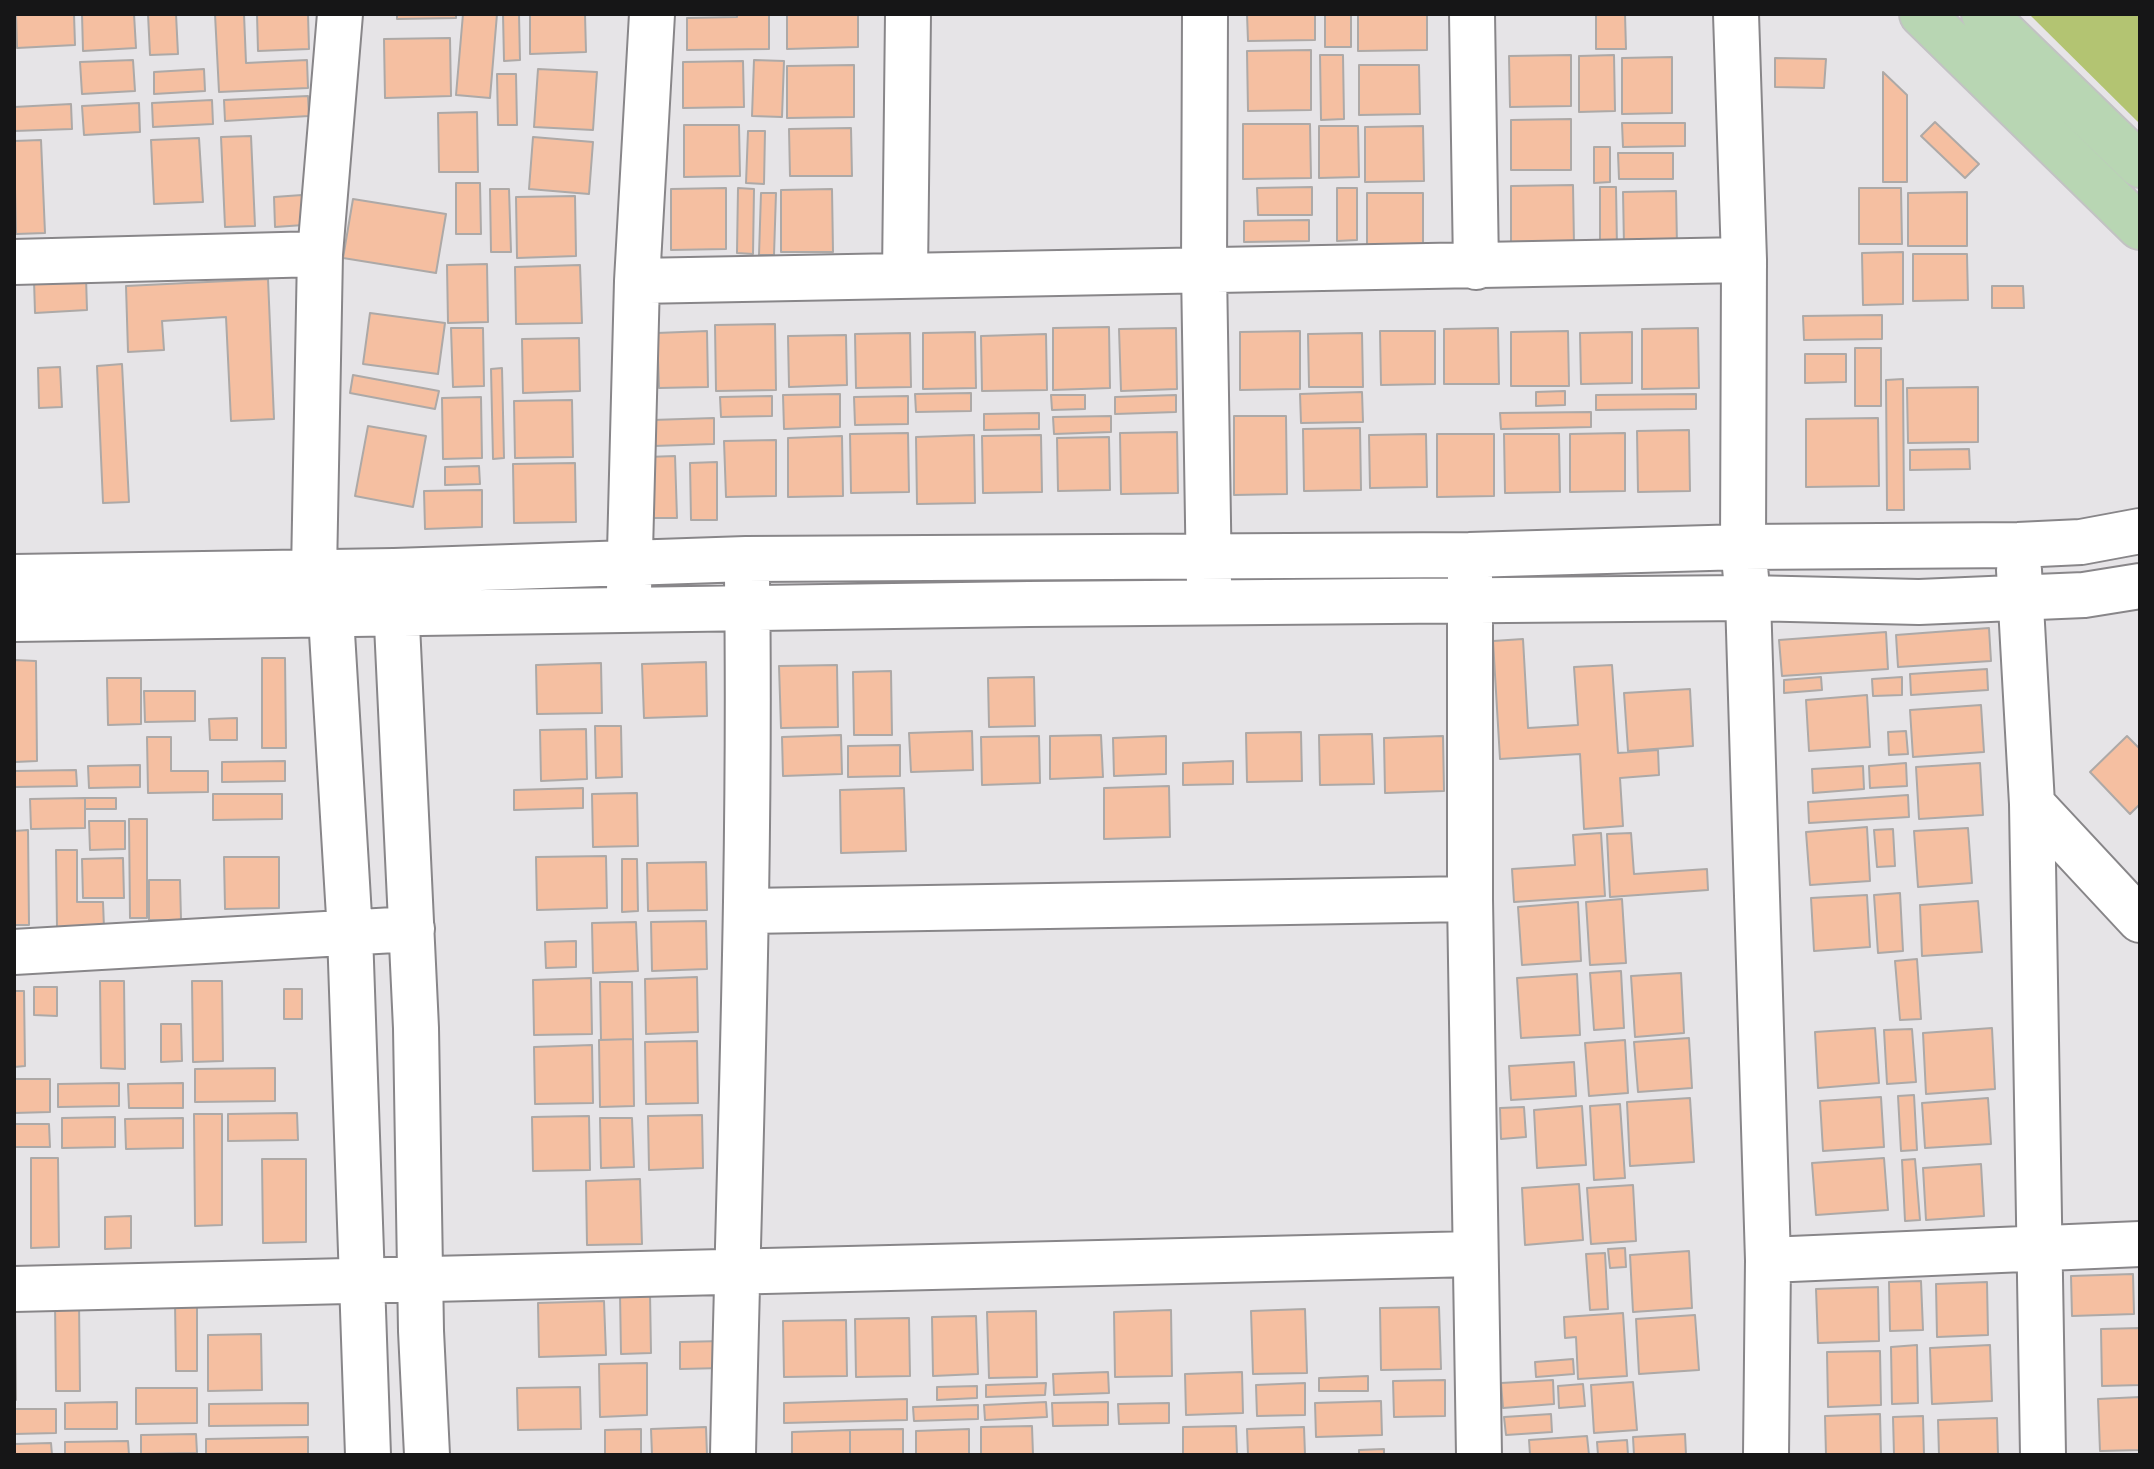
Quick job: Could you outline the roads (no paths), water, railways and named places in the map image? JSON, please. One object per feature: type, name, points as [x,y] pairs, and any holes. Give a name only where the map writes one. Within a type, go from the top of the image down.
[{"type":"main road","points":[[1922,14],[2140,227]]},
{"type":"main road","points":[[1984,14],[2140,165]]},
{"type":"street","points":[[340,14],[320,254],[324,586],[350,933],[368,1455]]},
{"type":"street","points":[[628,608],[637,281],[652,14]]},
{"type":"street","points":[[905,275],[908,14]]},
{"type":"street","points":[[1205,14],[1204,269],[1209,603]]},
{"type":"street","points":[[1472,14],[1476,267]]},
{"type":"street","points":[[1736,14],[1744,260],[1743,547],[1748,598],[1768,1260],[1766,1455]]},
{"type":"street","points":[[14,262],[320,254]]},
{"type":"street","points":[[637,281],[1744,260]]},
{"type":"street","points":[[396,592],[630,561],[1469,555],[1743,547],[2018,545],[2081,542],[2140,531]]},
{"type":"street","points":[[2018,545],[2032,804],[2043,1455]]},
{"type":"street","points":[[1469,555],[1470,899],[1479,1455]]},
{"type":"street","points":[[733,1455],[735,1273],[747,911],[746,559]]},
{"type":"street","points":[[14,577],[324,586],[628,608],[1748,598],[1919,602],[2084,595],[2140,586]]},
{"type":"street","points":[[14,619],[324,586]]},
{"type":"street","points":[[396,592],[412,929],[427,1455]]},
{"type":"street","points":[[2032,804],[2140,920]]},
{"type":"street","points":[[747,911],[1470,899]]},
{"type":"street","points":[[14,952],[412,929]]},
{"type":"street","points":[[1768,1260],[2140,1244]]},
{"type":"street","points":[[14,1289],[1474,1254]]}]
